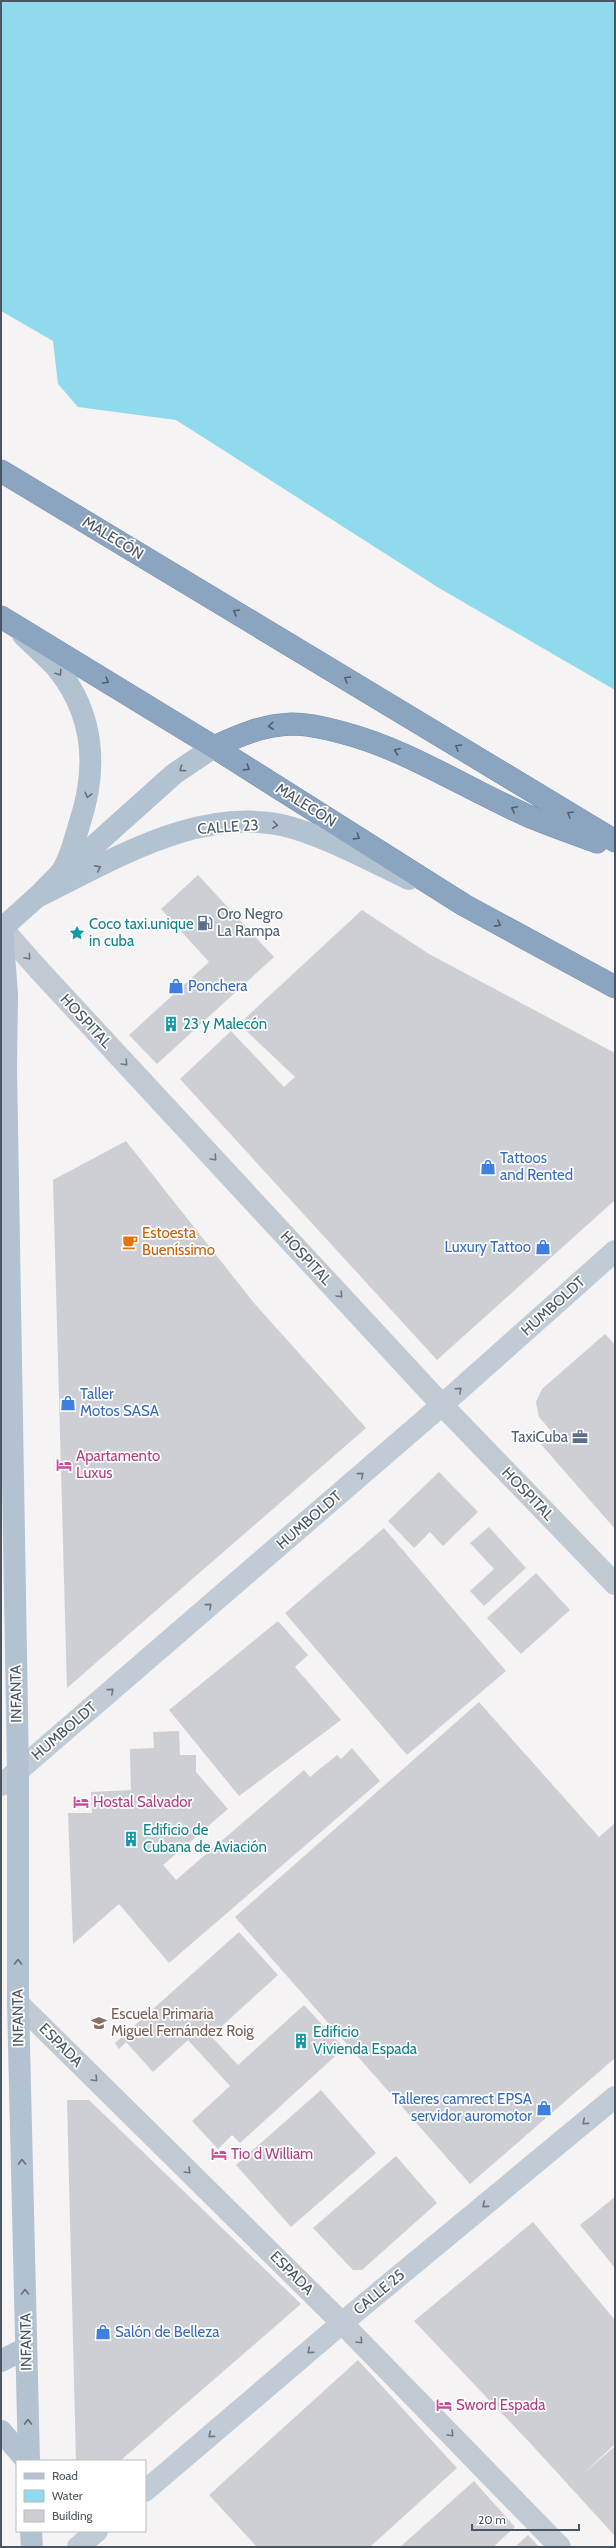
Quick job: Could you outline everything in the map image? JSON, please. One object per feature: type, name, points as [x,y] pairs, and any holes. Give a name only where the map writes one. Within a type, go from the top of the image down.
[{"type":"highway","name":"MALECÓN","points":[[1,471],[615,841]]},
{"type":"highway","name":"MALECÓN","points":[[7,621],[214,747],[464,905],[615,987]]},
{"type":"highway","points":[[214,747],[243,733],[265,726],[294,724],[325,728],[365,738],[419,760],[526,815],[615,849]]},
{"type":"main road","points":[[7,621],[56,668],[74,697],[85,721],[92,763],[89,789],[62,871],[37,897]]},
{"type":"main road","name":"CALLE 23","points":[[2,928],[174,774],[214,747]]},
{"type":"main road","name":"CALLE 23","points":[[37,897],[147,844],[180,831],[214,824],[254,822],[291,827],[326,840],[464,905]]},
{"type":"main road","name":"INFANTA","points":[[2,928],[7,994],[4,1064],[18,1771],[18,2003],[28,2460]]},
{"type":"main road","points":[[1,2361],[26,2348]]},
{"type":"main road","points":[[1,2431],[27,2460]]},
{"type":"main road","points":[[31,2532],[32,2547]]},
{"type":"street","name":"HOSPITAL","points":[[2,928],[50,982],[442,1405],[615,1584]]},
{"type":"street","name":"HUMBOLDT","points":[[1,1785],[442,1405],[615,1251]]},
{"type":"street","name":"ESPADA","points":[[18,2003],[342,2323],[560,2547]]},
{"type":"street","name":"CALLE 25","points":[[146,2490],[342,2323],[615,2097]]},
{"type":"street","points":[[78,2547],[96,2532]]},
{"type":"water","points":[[1,1],[615,1],[615,690],[439,588],[176,420],[78,407],[58,384],[53,341],[1,311]]},
{"type":"building","points":[[198,875],[274,957],[157,1064],[129,1035],[209,962],[161,909]]},
{"type":"building","points":[[362,910],[429,954],[615,1053],[615,1200],[437,1360],[180,1079],[231,1031],[284,1087],[295,1077],[239,1024]]},
{"type":"building","points":[[126,1141],[254,1303],[366,1428],[67,1688],[53,1180]]},
{"type":"building","name":"TaxiCuba","points":[[605,1334],[615,1345],[615,1529],[539,1442],[551,1431],[539,1417],[536,1402],[542,1389]]},
{"type":"building","points":[[439,1472],[478,1512],[443,1546],[430,1532],[414,1548],[388,1521]]},
{"type":"building","points":[[489,1527],[526,1568],[484,1606],[470,1591],[494,1569],[470,1543]]},
{"type":"building","points":[[384,1528],[506,1671],[407,1755],[285,1613]]},
{"type":"building","points":[[536,1573],[570,1610],[521,1654],[487,1618]]},
{"type":"building","points":[[278,1621],[308,1655],[295,1667],[341,1720],[239,1796],[169,1710]]},
{"type":"building","points":[[479,1702],[599,1837],[615,1823],[615,2058],[470,2184],[235,1917]]},
{"type":"building","points":[[179,1731],[180,1755],[196,1755],[196,1772],[228,1809],[163,1865],[176,1880],[304,1770],[310,1777],[337,1755],[341,1759],[352,1748],[380,1781],[169,1963],[119,1904],[73,1944],[68,1813],[92,1813],[91,1792],[131,1790],[130,1749],[154,1748],[153,1732]]},
{"type":"building","name":"Edificio Vivienda Espada","points":[[239,1932],[278,1975],[211,2036],[238,2065],[304,2005],[344,2048],[240,2143],[232,2135],[218,2149],[192,2121],[230,2086],[188,2040],[153,2072],[126,2042],[119,2049],[115,2043]]},
{"type":"building","points":[[321,2090],[376,2153],[291,2227],[236,2165]]},
{"type":"building","points":[[67,2100],[89,2100],[301,2304],[121,2460],[76,2460]]},
{"type":"building","points":[[396,2156],[437,2203],[362,2270],[353,2270],[313,2228]]},
{"type":"building","points":[[615,2197],[615,2268],[580,2225]]},
{"type":"building","points":[[533,2222],[615,2320],[615,2444],[581,2476],[615,2446],[615,2536],[531,2444],[414,2321]]},
{"type":"building","points":[[358,2360],[457,2468],[370,2547],[257,2547],[209,2495]]},
{"type":"building","points":[[474,2481],[515,2527],[493,2547],[400,2547]]},
{"type":"building","points":[[528,2535],[539,2547],[515,2547]]},
{"type":"place","name":"Oro Negro La Rampa","points":[[205,923]]},
{"type":"place","name":"Coco taxi.unique in cuba","points":[[77,933]]},
{"type":"place","name":"Ponchera","points":[[176,986]]},
{"type":"place","name":"23 y Malecón","points":[[171,1024]]},
{"type":"place","name":"Tattoos and Rented","points":[[488,1167]]},
{"type":"place","name":"Estoesta Bueníssimo","points":[[130,1242]]},
{"type":"place","name":"Luxury Tattoo","points":[[543,1247]]},
{"type":"place","name":"Taller Motos SASA","points":[[68,1403]]},
{"type":"place","name":"TaxiCuba","points":[[580,1437]]},
{"type":"place","name":"Apartamento Luxus","points":[[64,1465]]},
{"type":"place","name":"Hostal Salvador","points":[[81,1802]]},
{"type":"place","name":"Edificio de Cubana de Aviación","points":[[131,1839]]},
{"type":"place","name":"Escuela Primaria Miguel Fernández Roig","points":[[99,2023]]},
{"type":"place","name":"Edificio Vivienda Espada","points":[[301,2041]]},
{"type":"place","name":"Talleres camrect EPSA servidor auromotor","points":[[544,2108]]},
{"type":"place","name":"Tio d William","points":[[219,2154]]},
{"type":"place","name":"Salón de Belleza","points":[[103,2332]]},
{"type":"place","name":"Sword Espada","points":[[444,2405]]}]
